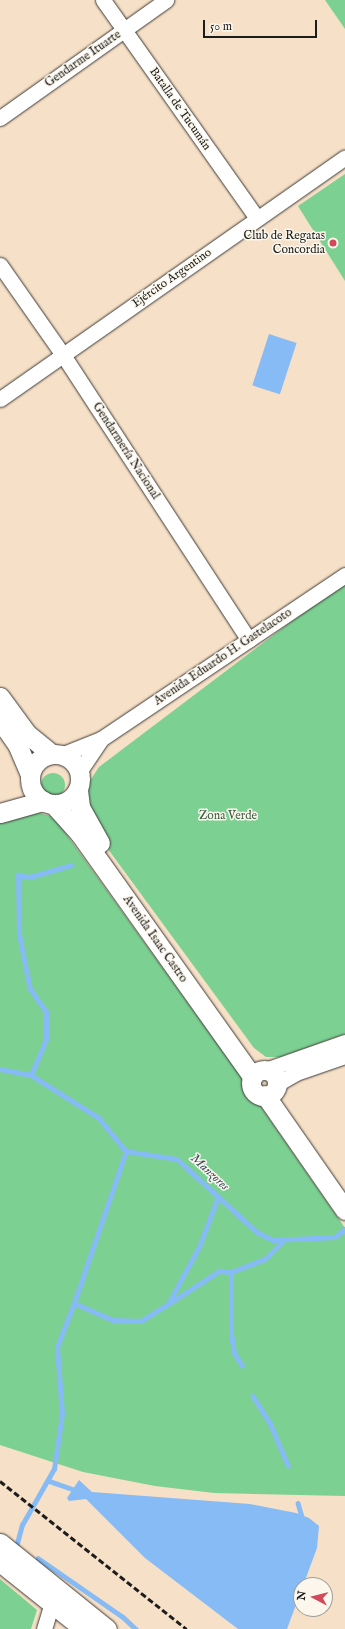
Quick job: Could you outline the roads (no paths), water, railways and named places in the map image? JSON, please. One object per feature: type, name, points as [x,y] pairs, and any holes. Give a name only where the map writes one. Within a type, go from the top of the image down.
[{"type":"main road","points":[[0,697],[27,734],[75,764],[78,781],[68,801],[48,803],[0,812]]},
{"type":"main road","points":[[0,720],[17,744],[30,777],[33,792],[48,803]]},
{"type":"main road","points":[[0,812],[30,777],[37,762],[57,754]]},
{"type":"main road","name":"Avenida Isaac Castro","points":[[78,781],[80,807],[90,829],[266,1081],[343,1199]]},
{"type":"main road","name":"Avenida Isaac Castro","points":[[48,803],[80,834],[266,1081]]},
{"type":"main road","points":[[0,1543],[57,1598],[84,1629]]},
{"type":"main road","points":[[0,1562],[107,1629]]},
{"type":"street","name":"Batalla de Tucumán","points":[[103,0],[257,218]]},
{"type":"street","name":"Gendarme Ituarte","points":[[0,118],[166,0]]},
{"type":"street","name":"Ejército Argentino","points":[[0,399],[345,157]]},
{"type":"street","name":"Gendarmería Nacional","points":[[0,265],[63,355],[249,640]]},
{"type":"street","name":"Avenida Eduardo H. Gastelacoto","points":[[57,754],[101,739],[345,575]]},
{"type":"street","name":"Avenida Eduardo H. Gastelacoto","points":[[78,781],[101,739]]},
{"type":"street","points":[[266,1081],[345,1042]]},
{"type":"street","points":[[266,1081],[296,1073],[345,1056]]},
{"type":"street","points":[[44,1629],[57,1598]]},
{"type":"water","points":[[269,334],[297,343],[280,394],[252,385]]},
{"type":"water","points":[[79,1480],[92,1492],[250,1504],[296,1513],[309,1518],[319,1526],[317,1548],[306,1577],[293,1577],[293,1613],[287,1629],[238,1629],[145,1558],[86,1499],[69,1501],[67,1498]]},
{"type":"waterway","points":[[31,1075],[46,1039],[46,1012],[30,989],[26,970],[19,933],[18,875],[30,877],[71,865]]},
{"type":"waterway","name":"Manzores","points":[[0,1069],[31,1075],[99,1118],[126,1151],[177,1159],[257,1232],[273,1240],[335,1237],[345,1229]]},
{"type":"waterway","points":[[74,1303],[126,1151]]},
{"type":"waterway","points":[[18,1550],[16,1547],[22,1525],[54,1469],[62,1414],[57,1347],[74,1303],[113,1320],[141,1321],[168,1304],[199,1247],[218,1197]]},
{"type":"waterway","points":[[242,1366],[234,1353],[231,1335],[231,1272],[265,1259],[285,1239]]},
{"type":"waterway","points":[[170,1303],[219,1271],[231,1272]]},
{"type":"waterway","points":[[253,1396],[270,1423],[288,1465]]},
{"type":"waterway","points":[[49,1481],[78,1491]]},
{"type":"waterway","points":[[298,1503],[303,1520]]},
{"type":"waterway","points":[[38,1558],[123,1617],[136,1629]]},
{"type":"railway","points":[[0,1481],[187,1629]]},
{"type":"place","name":"Club de Regatas Concordia","points":[[333,243]]},
{"type":"park label","name":"Zona Verde","points":[[228,816]]}]
